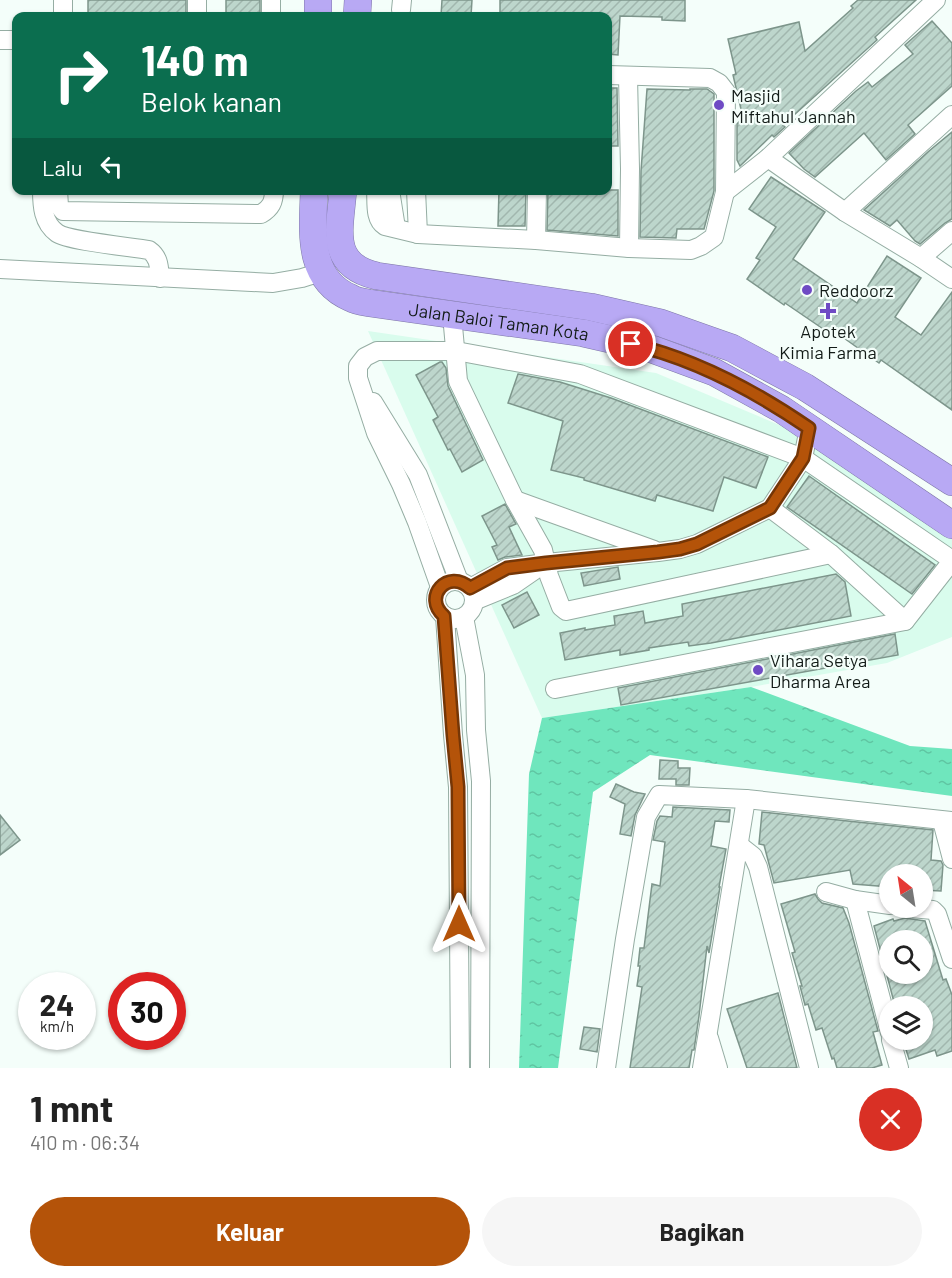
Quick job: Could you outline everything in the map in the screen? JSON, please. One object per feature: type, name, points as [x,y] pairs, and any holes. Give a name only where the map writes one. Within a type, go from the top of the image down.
[{"type":"highway","points":[[314,195],[318,259]]},
{"type":"highway","name":"Jalan Baloi Taman Kota","points":[[343,195],[340,244],[344,256],[352,266],[364,273],[602,309],[661,323],[732,348],[805,387],[952,482]]},
{"type":"highway","name":"Jalan Baloi Taman Kota","points":[[318,259],[334,287],[350,298],[369,303],[597,336],[649,348],[714,372],[782,409],[952,525]]},
{"type":"highway","points":[[597,336],[602,309]]},
{"type":"street","points":[[725,192],[768,158],[936,0]]},
{"type":"street","points":[[376,195],[380,223],[418,234],[536,240],[629,248],[691,250],[701,246],[714,237],[725,192],[726,92],[719,83],[710,78],[612,75]]},
{"type":"street","points":[[628,76],[629,248]]},
{"type":"street","points":[[845,212],[952,115]]},
{"type":"street","points":[[768,158],[845,212],[952,279]]},
{"type":"street","points":[[42,195],[42,208],[50,225],[58,234],[149,250],[154,253],[158,261],[160,278]]},
{"type":"street","points":[[58,195],[58,206],[63,211],[261,214],[274,201],[274,195]]},
{"type":"street","points":[[391,195],[396,228]]},
{"type":"street","points":[[416,195],[418,234]]},
{"type":"street","points":[[536,240],[537,195]]},
{"type":"street","points":[[921,258],[952,231]]},
{"type":"street","points":[[0,269],[273,284],[302,278],[318,259]]},
{"type":"street","points":[[452,315],[458,381],[515,500],[543,550],[561,607],[566,611],[831,555]]},
{"type":"street","points":[[441,587],[401,484],[376,433],[358,378],[358,366],[365,357],[377,351],[456,351],[580,374],[803,458],[952,560],[905,621],[555,689]]},
{"type":"street","points":[[358,378],[418,475],[468,590],[473,607],[464,617],[451,619],[440,612],[435,599],[441,587],[452,581],[468,590],[513,585],[546,563],[680,549],[697,544],[770,508],[803,458],[809,428]]},
{"type":"street","points":[[515,500],[658,552]]},
{"type":"street","points":[[770,508],[831,555],[905,621]]},
{"type":"street","points":[[444,616],[458,787],[460,1068]]},
{"type":"street","points":[[464,617],[475,675],[476,730],[481,781],[480,1068]]},
{"type":"street","points":[[606,1068],[646,817],[659,795],[746,799],[944,821],[952,859]]},
{"type":"street","points":[[702,1068],[746,799]]},
{"type":"street","points":[[739,845],[753,856],[758,867],[809,1068]]},
{"type":"street","points":[[826,892],[879,903]]},
{"type":"street","points":[[855,900],[880,996]]},
{"type":"street","points":[[933,910],[937,914],[952,959]]},
{"type":"street","points":[[708,1036],[718,1068]]},
{"type":"street","points":[[894,1050],[899,1068]]},
{"type":"shaded area","points":[[368,331],[656,373],[803,435],[952,520],[952,637],[887,663],[751,687],[542,718]]},
{"type":"water","points":[[751,687],[910,746],[952,749],[952,796],[650,755],[593,792],[558,1068],[519,1068],[529,774],[542,718]]},
{"type":"building","points":[[88,0],[186,0],[186,12],[88,12]]},
{"type":"building","points":[[226,0],[260,0],[260,12],[226,12]]},
{"type":"building","points":[[442,0],[472,0],[471,12],[441,12]]},
{"type":"building","points":[[500,0],[685,0],[685,21],[662,20],[662,17],[620,16],[618,55],[612,54],[612,12],[500,12]]},
{"type":"building","points":[[858,0],[916,0],[875,37],[877,40],[783,125],[785,127],[774,137],[772,135],[740,166],[737,160],[737,124],[746,114],[741,109],[728,39],[799,22],[805,51],[853,8],[851,6]]},
{"type":"building","points":[[932,21],[952,43],[952,86],[908,125],[915,134],[886,160],[864,133],[815,177],[804,169],[789,153],[856,91],[868,82],[872,87],[913,54],[905,45]]},
{"type":"building","points":[[612,88],[617,88],[618,146],[612,146]]},
{"type":"building","points":[[647,89],[707,89],[714,94],[714,191],[704,229],[677,229],[676,238],[640,237],[641,171]]},
{"type":"building","points":[[952,132],[952,219],[920,244],[897,220],[890,226],[864,210],[929,151]]},
{"type":"building","points":[[771,177],[825,212],[793,259],[857,303],[887,256],[921,278],[895,317],[921,335],[952,292],[952,410],[881,360],[879,363],[834,331],[832,335],[747,279],[760,260],[756,258],[776,227],[749,209]]},
{"type":"building","points":[[612,190],[618,190],[618,236],[547,230],[548,195],[612,195]]},
{"type":"building","points":[[499,195],[526,195],[525,226],[498,226]]},
{"type":"building","points":[[440,362],[446,368],[448,386],[483,460],[462,472],[433,420],[438,417],[416,375]]},
{"type":"building","points":[[518,374],[560,382],[611,398],[768,457],[756,488],[724,477],[713,511],[657,495],[655,501],[551,470],[563,421],[508,403]]},
{"type":"building","points":[[809,476],[935,565],[912,594],[787,507]]},
{"type":"building","points":[[505,504],[516,524],[509,527],[522,555],[498,560],[492,547],[497,545],[482,516]]},
{"type":"building","points":[[618,567],[620,579],[584,586],[581,573]]},
{"type":"building","points":[[836,574],[845,582],[851,616],[711,643],[689,646],[688,642],[620,655],[620,650],[565,660],[560,633],[615,625],[614,616],[643,611],[645,623],[683,616],[682,604]]},
{"type":"building","points":[[527,592],[539,615],[514,628],[502,605]]},
{"type":"building","name":"Vihara Setya Dharma Area","points":[[895,634],[898,655],[621,705],[618,688]]},
{"type":"building","points":[[660,760],[678,761],[678,768],[690,768],[689,785],[676,785],[676,779],[659,779]]},
{"type":"building","points":[[616,784],[645,794],[635,815],[631,836],[620,834],[625,804],[610,797]]},
{"type":"building","points":[[673,807],[730,810],[729,822],[715,821],[711,846],[726,849],[709,953],[707,946],[694,1050],[692,1050],[689,1068],[630,1068],[642,987],[637,986],[640,948],[644,948],[652,884],[660,886],[665,842],[653,840],[660,816],[672,817]]},
{"type":"building","points":[[762,812],[933,830],[931,860],[941,861],[943,865],[941,891],[933,891],[933,864],[879,864],[879,886],[853,884],[850,870],[774,883],[764,845],[759,844]]},
{"type":"building","points":[[0,815],[20,840],[0,855]]},
{"type":"building","points":[[815,894],[822,903],[843,908],[849,923],[878,1031],[873,1032],[882,1065],[872,1068],[837,1068],[822,1028],[816,1030],[808,1004],[805,1005],[792,953],[795,952],[781,904]]},
{"type":"building","points":[[905,918],[925,921],[928,930],[879,930],[879,945],[874,926],[893,919],[894,921]]},
{"type":"building","points":[[933,947],[943,980],[946,979],[952,995],[952,1051],[937,1056],[935,1050],[909,1059],[906,1050],[933,1050],[933,996],[892,996],[889,984],[933,984]]},
{"type":"building","points":[[778,993],[797,1068],[747,1068],[727,1009]]},
{"type":"building","points":[[584,1027],[600,1029],[597,1052],[580,1049]]},
{"type":"place","name":"Masjid Miftahul Jannah","points":[[719,105]]},
{"type":"place","name":"Reddoorz","points":[[807,290]]},
{"type":"place","name":"Apotek Kimia Farma","points":[[828,311]]},
{"type":"place","name":"Vihara Setya Dharma Area","points":[[758,670]]},
{"type":"route","points":[[459,924],[458,787],[444,616],[436,606],[435,599],[441,587],[446,583],[459,581],[470,588],[507,568],[658,552],[697,544],[770,508],[803,458],[809,428],[782,409],[714,372],[649,348],[631,344]]}]
